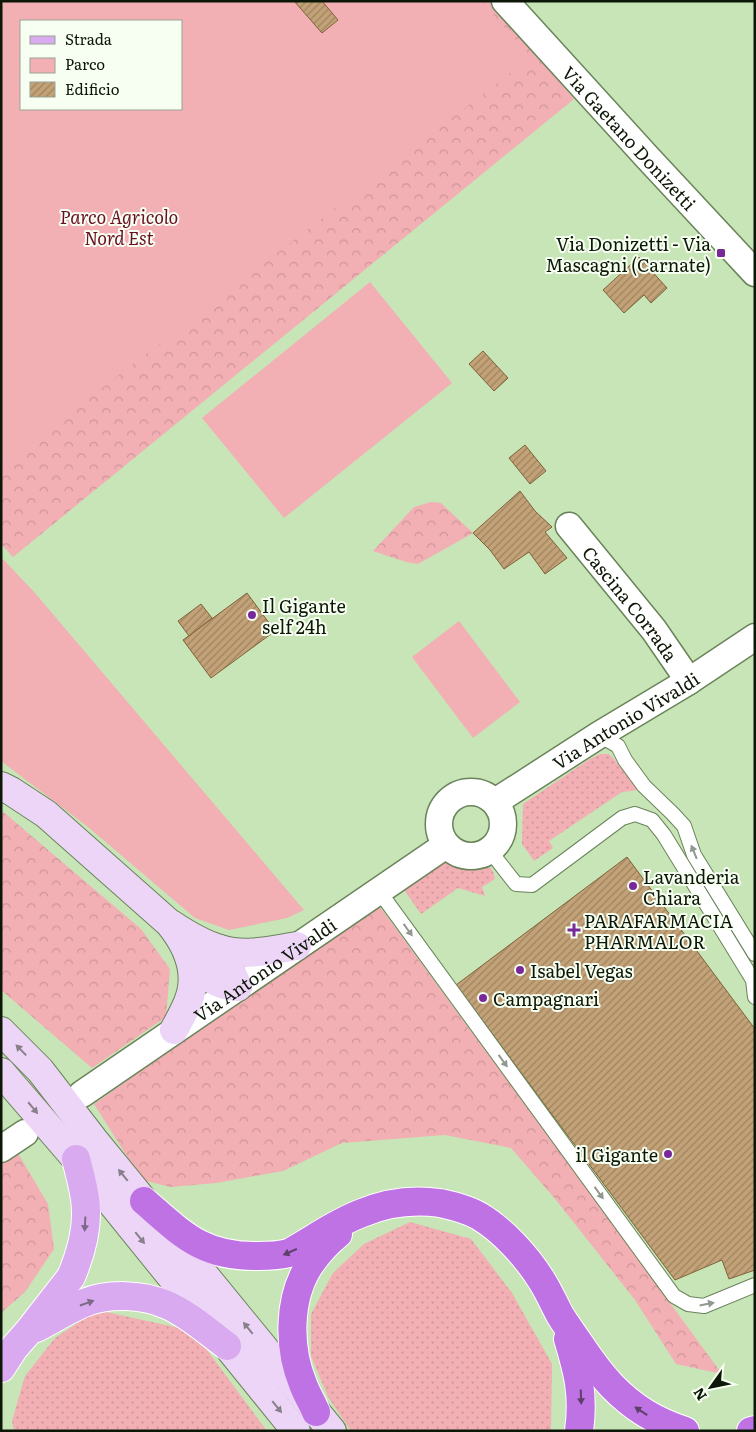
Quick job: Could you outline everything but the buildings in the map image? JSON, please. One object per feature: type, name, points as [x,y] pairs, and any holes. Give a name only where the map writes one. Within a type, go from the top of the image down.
[{"type":"highway","points":[[144,1201],[177,1229],[203,1246],[220,1252],[243,1256],[280,1256],[289,1253],[339,1222],[363,1212],[398,1202],[412,1200],[464,1208],[498,1229],[529,1264],[542,1281],[560,1316],[611,1385],[640,1411],[654,1419],[685,1431]]},
{"type":"highway","points":[[324,1421],[303,1385],[296,1363],[292,1321],[303,1278],[309,1266],[329,1242],[363,1212]]},
{"type":"highway","points":[[560,1316],[578,1371],[581,1390],[579,1431]]},
{"type":"highway","points":[[751,1431],[755,1430]]},
{"type":"main road","points":[[1,786],[46,814],[169,923],[179,935],[189,956],[193,978],[188,1002],[174,1030]]},
{"type":"main road","points":[[169,923],[191,936],[220,949],[232,952],[263,952],[297,946]]},
{"type":"main road","points":[[189,956],[214,982],[224,986],[238,987],[220,949]]},
{"type":"main road","points":[[1,1031],[40,1070],[94,1140],[324,1421]]},
{"type":"main road","points":[[1,1072],[76,1159],[296,1431]]},
{"type":"main road","points":[[1,1368],[14,1348],[71,1277],[84,1237],[85,1224],[85,1195],[76,1159]]},
{"type":"main road","points":[[28,1332],[85,1303],[108,1298],[136,1297],[166,1304],[185,1315],[227,1346]]},
{"type":"street","name":"Via Gaetano Donizetti","points":[[505,1],[755,273]]},
{"type":"street","name":"Cascina Corrada","points":[[569,526],[654,630],[689,681]]},
{"type":"street","name":"Via Antonio Vivaldi","points":[[495,802],[754,639]]},
{"type":"street","points":[[470,792],[488,796],[495,802],[501,811],[504,822],[503,833],[498,843],[490,851],[472,857],[462,856],[446,845],[439,825],[440,815],[452,798],[470,792]]},
{"type":"street","name":"Via Antonio Vivaldi","points":[[82,1094],[446,845]]},
{"type":"street","points":[[1,1149],[25,1133]]},
{"type":"lane","points":[[599,735],[618,746],[625,760],[644,786],[684,826],[694,855],[755,954]]},
{"type":"lane","points":[[490,851],[516,884],[532,886],[622,818],[635,814],[652,820],[664,835],[753,980],[755,996]]},
{"type":"lane","points":[[379,891],[674,1296],[688,1304],[704,1306],[755,1286]]},
{"type":"green space","name":"Parco Agricolo Nord Est","points":[[1,1],[481,1],[531,57],[1,466]]},
{"type":"green space","name":"Parco Agricolo Nord Est","points":[[72,1],[491,1],[574,99],[13,557],[1,544],[1,116],[20,109],[182,110],[182,20]]},
{"type":"green space","points":[[370,282],[452,383],[284,518],[202,418]]},
{"type":"green space","points":[[431,502],[441,503],[473,533],[418,564],[373,551],[414,507]]},
{"type":"green space","points":[[1,557],[35,593],[304,910],[287,918],[229,930],[195,918],[88,827],[1,761]]},
{"type":"green space","points":[[459,621],[520,702],[473,738],[412,657]]},
{"type":"green space","points":[[600,754],[609,754],[627,773],[638,790],[622,792],[549,841],[553,848],[534,861],[522,844],[523,804]]},
{"type":"green space","points":[[1,810],[141,929],[170,969],[166,1017],[92,1068],[1,990]]},
{"type":"green space","points":[[448,858],[464,864],[488,866],[495,879],[482,887],[485,896],[458,888],[421,914],[402,887]]},
{"type":"green space","points":[[378,904],[722,1374],[676,1364],[635,1300],[556,1200],[511,1148],[445,1135],[342,1143],[283,1171],[216,1183],[171,1187],[142,1180],[94,1104]]},
{"type":"green space","points":[[16,1150],[48,1204],[54,1249],[25,1292],[1,1313],[1,1160]]},
{"type":"green space","points":[[410,1222],[471,1239],[512,1293],[552,1364],[551,1431],[351,1431],[328,1397],[311,1356],[311,1314],[333,1273],[364,1244]]},
{"type":"green space","points":[[97,1310],[193,1331],[267,1431],[14,1431],[12,1421],[25,1376],[55,1338]]},
{"type":"place","name":"Via Donizetti - Via Mascagni (Carnate)","points":[[721,253]]},
{"type":"place","name":"Il Gigante self 24h","points":[[252,615]]},
{"type":"place","name":"Lavanderia Chiara","points":[[633,886]]},
{"type":"place","name":"PARAFARMACIA PHARMALOR","points":[[574,930]]},
{"type":"place","name":"Isabel Vegas","points":[[520,970]]},
{"type":"place","name":"Campagnari","points":[[483,998]]},
{"type":"place","name":"il Gigante","points":[[668,1154]]}]
